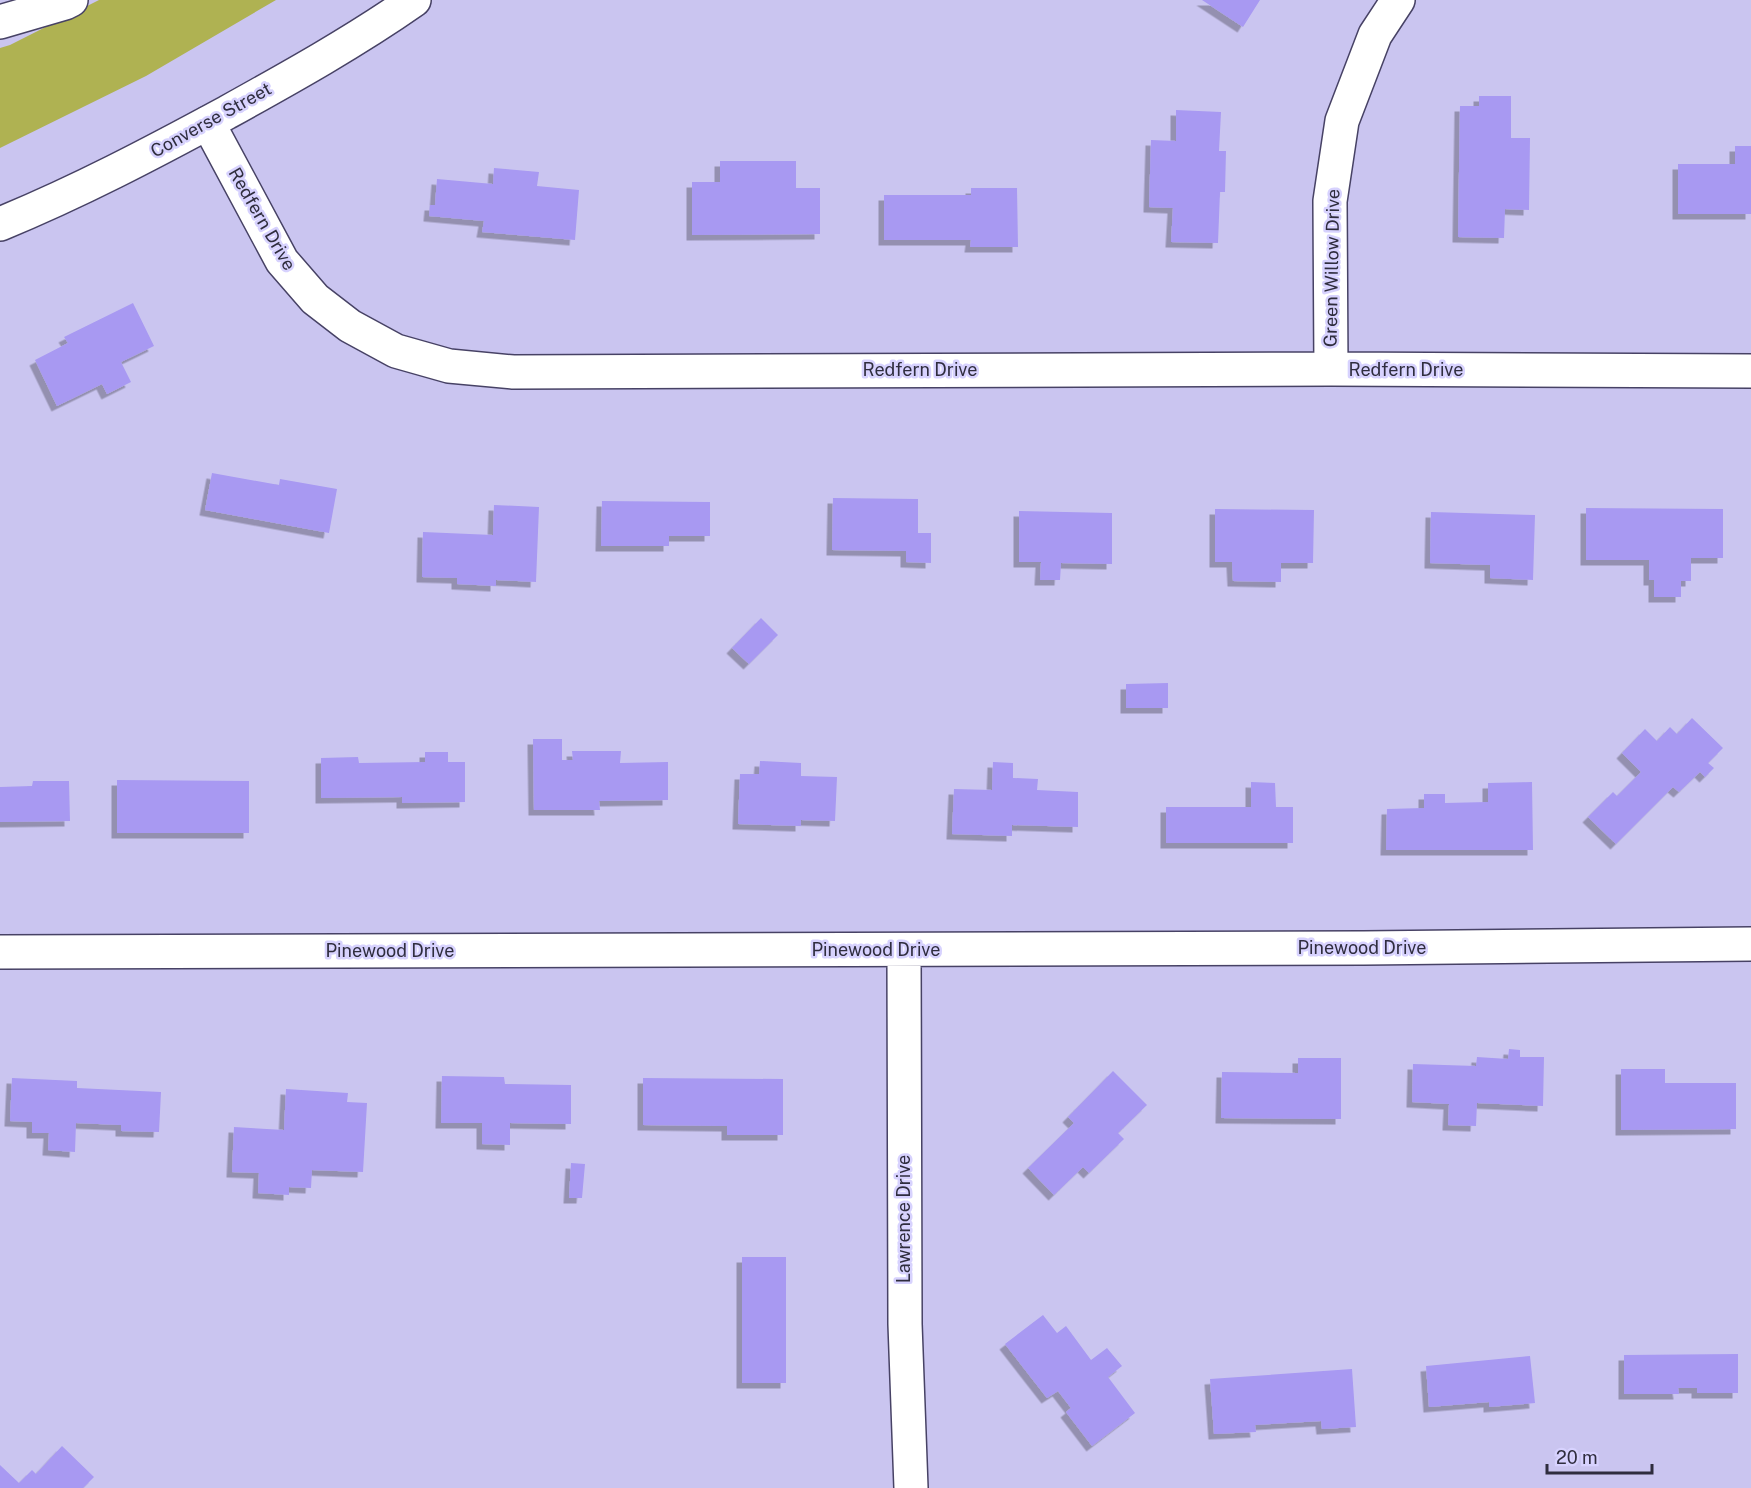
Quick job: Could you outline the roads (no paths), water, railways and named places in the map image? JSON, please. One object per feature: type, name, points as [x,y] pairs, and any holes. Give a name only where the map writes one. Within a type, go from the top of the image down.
[{"type":"street","points":[[0,22],[71,0]]},
{"type":"street","name":"Converse Street","points":[[0,224],[97,181],[208,123],[333,52],[414,0]]},
{"type":"street","name":"Green Willow Drive","points":[[1331,369],[1330,201],[1342,122],[1375,35],[1398,0]]},
{"type":"street","name":"Redfern Drive","points":[[208,123],[282,261],[315,299],[350,326],[396,351],[449,366],[513,372],[1331,369],[1751,371]]},
{"type":"street","name":"Pinewood Drive","points":[[0,952],[904,950],[1751,944]]},
{"type":"street","name":"Lawrence Drive","points":[[904,950],[905,1324],[911,1488]]}]
